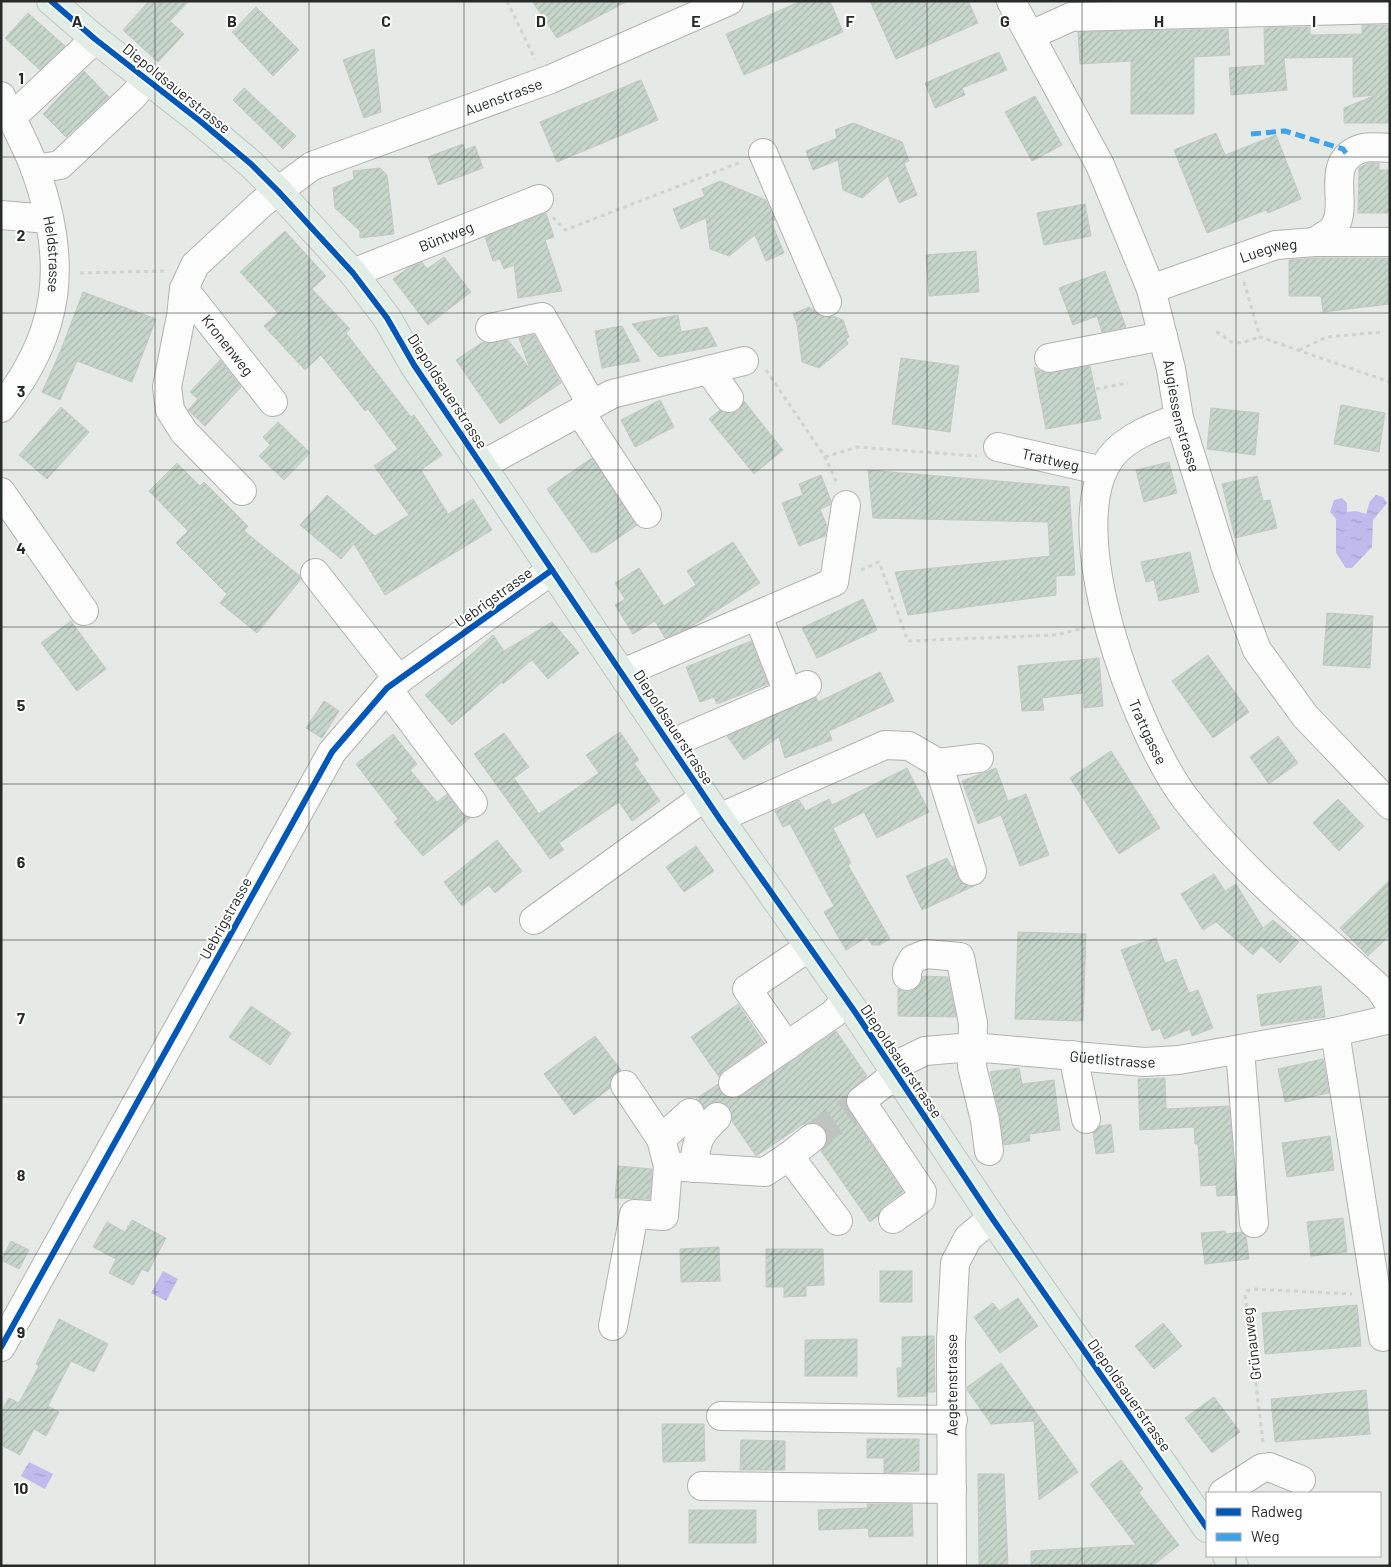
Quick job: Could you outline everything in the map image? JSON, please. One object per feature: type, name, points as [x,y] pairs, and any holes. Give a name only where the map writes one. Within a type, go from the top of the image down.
[{"type":"main road","name":"Diepoldsauerstrasse","points":[[52,1],[95,39],[207,127],[278,191],[353,273],[387,318],[414,365],[624,673],[712,808],[894,1070],[992,1218],[1203,1514]]},
{"type":"street","name":"Auenstrasse","points":[[242,491],[184,432],[170,410],[167,387],[181,316],[184,289],[195,265],[262,203],[312,166],[551,79],[729,1]]},
{"type":"street","name":"Augiessenstrasse","points":[[1011,1],[1100,164],[1151,289],[1171,369],[1179,418],[1226,568],[1257,650],[1277,681],[1305,716],[1390,805]]},
{"type":"street","points":[[1031,35],[1070,17],[1390,9]]},
{"type":"street","points":[[6,107],[95,39]]},
{"type":"street","points":[[35,169],[60,164],[134,95],[146,80]]},
{"type":"street","name":"Heldstrasse","points":[[1,408],[26,374],[50,319],[54,296],[52,232],[35,169],[6,107]]},
{"type":"street","points":[[1315,242],[1332,230],[1339,216],[1339,169],[1348,156],[1364,148],[1390,148]]},
{"type":"street","points":[[763,153],[827,302]]},
{"type":"street","name":"Büntweg","points":[[353,273],[539,199]]},
{"type":"street","points":[[1,215],[48,220]]},
{"type":"street","name":"Luegweg","points":[[1151,289],[1276,245],[1315,242],[1390,242]]},
{"type":"street","name":"Kronenweg","points":[[184,289],[273,402]]},
{"type":"street","points":[[490,328],[542,318],[586,409],[647,514]]},
{"type":"street","points":[[1049,358],[1163,336]]},
{"type":"street","points":[[482,466],[612,394],[744,361]]},
{"type":"street","points":[[708,370],[729,398]]},
{"type":"street","name":"Trattgasse","points":[[1179,418],[1153,427],[1122,447],[1111,457],[1096,488],[1094,507],[1096,558],[1107,622],[1128,684],[1152,742],[1184,797],[1234,856],[1379,988],[1390,1004]]},
{"type":"street","name":"Trattweg","points":[[998,447],[1103,471]]},
{"type":"street","points":[[1,492],[84,611]]},
{"type":"street","points":[[624,673],[834,582],[846,505]]},
{"type":"street","name":"Uebrigstrasse","points":[[1,1347],[332,752],[393,684],[552,570]]},
{"type":"street","points":[[315,573],[473,803]]},
{"type":"street","points":[[670,744],[797,689],[758,616]]},
{"type":"street","points":[[534,920],[712,808],[885,745],[909,746],[938,762],[979,758]]},
{"type":"street","points":[[938,762],[972,870]]},
{"type":"street","points":[[787,1046],[747,988],[809,947]]},
{"type":"street","points":[[907,976],[907,970],[913,959],[926,954],[960,957],[973,1023],[972,1066],[985,1120],[989,1151]]},
{"type":"street","points":[[733,1084],[833,1014],[846,1000]]},
{"type":"street","name":"Güetlistrasse","points":[[893,1219],[921,1199],[922,1192],[859,1103],[894,1070],[925,1051],[972,1047],[1162,1061],[1240,1050],[1335,1032],[1390,1019]]},
{"type":"street","points":[[1335,1032],[1383,1338]]},
{"type":"street","points":[[1240,1050],[1254,1223]]},
{"type":"street","points":[[1073,1055],[1086,1119]]},
{"type":"street","points":[[613,1326],[634,1214],[664,1216],[668,1166],[661,1139],[625,1085]]},
{"type":"street","points":[[661,1139],[690,1113]]},
{"type":"street","points":[[694,1168],[696,1144],[701,1132],[717,1116]]},
{"type":"street","points":[[668,1166],[765,1172],[812,1138]]},
{"type":"street","points":[[789,1156],[838,1221]]},
{"type":"street","name":"Aegetenstrasse","points":[[952,1566],[953,1420],[951,1342],[955,1263],[968,1238],[992,1218]]},
{"type":"street","points":[[721,1416],[953,1420]]},
{"type":"street","points":[[1225,1492],[1266,1467],[1301,1480]]},
{"type":"street","points":[[702,1486],[952,1488]]},
{"type":"path","points":[[507,1],[536,62]]},
{"type":"path","points":[[539,199],[564,230],[763,153]]},
{"type":"path","points":[[54,273],[169,271],[184,289]]},
{"type":"path","points":[[1243,277],[1260,338]]},
{"type":"path","points":[[1216,332],[1225,335],[1230,342],[1237,343],[1260,338],[1390,382]]},
{"type":"path","points":[[1298,350],[1327,337],[1383,332]]},
{"type":"path","points":[[744,361],[756,358],[826,457],[846,505]]},
{"type":"path","points":[[1096,389],[1128,383]]},
{"type":"path","points":[[826,457],[856,447],[988,457],[998,447]]},
{"type":"path","points":[[834,582],[880,562],[908,641],[1055,635],[1089,627]]},
{"type":"water","points":[[1376,495],[1383,497],[1387,503],[1373,520],[1372,547],[1352,568],[1346,568],[1336,553],[1336,519],[1330,512],[1334,500],[1342,498],[1347,503],[1347,512],[1356,511],[1366,514],[1370,501]]},
{"type":"water","points":[[163,1271],[178,1279],[166,1301],[151,1293]]},
{"type":"water","points":[[29,1462],[53,1474],[45,1489],[21,1476]]},
{"type":"building","points":[[149,1],[189,1],[170,21],[184,34],[158,62],[123,30]]},
{"type":"building","points":[[532,1],[628,1],[557,38]]},
{"type":"building","points":[[801,1],[830,1],[843,32],[744,75],[726,34]]},
{"type":"building","points":[[870,1],[968,1],[978,23],[896,59]]},
{"type":"building","points":[[256,7],[299,50],[273,76],[232,32]]},
{"type":"building","points":[[28,13],[65,46],[40,70],[5,38]]},
{"type":"building","points":[[1362,25],[1390,25],[1390,123],[1344,123],[1344,108],[1376,95],[1353,97],[1353,57],[1284,58],[1287,90],[1231,95],[1229,68],[1265,65],[1264,28],[1310,27],[1310,35],[1362,34]]},
{"type":"building","points":[[1228,29],[1230,55],[1194,57],[1194,114],[1131,114],[1131,61],[1080,64],[1078,32]]},
{"type":"building","points":[[374,49],[381,112],[364,118],[343,60]]},
{"type":"building","points":[[999,52],[1007,70],[962,88],[965,95],[935,108],[925,83]]},
{"type":"building","points":[[84,71],[109,97],[66,137],[43,114]]},
{"type":"building","points":[[641,80],[658,120],[557,162],[540,122]]},
{"type":"building","points":[[244,88],[296,136],[283,149],[233,100]]},
{"type":"building","points":[[1035,96],[1062,145],[1032,161],[1005,112]]},
{"type":"building","points":[[853,123],[902,142],[909,161],[904,163],[917,195],[899,203],[888,176],[862,198],[843,190],[838,160],[813,170],[806,151],[837,138],[835,130]]},
{"type":"building","points":[[1216,133],[1225,155],[1276,135],[1301,199],[1268,213],[1266,210],[1207,233],[1174,150]]},
{"type":"building","points":[[463,144],[465,150],[475,146],[483,168],[438,185],[428,157]]},
{"type":"building","points":[[1368,163],[1379,163],[1379,170],[1390,170],[1390,213],[1358,213],[1359,168]]},
{"type":"building","points":[[380,168],[387,175],[394,234],[360,238],[360,231],[335,208],[333,188],[354,179],[353,171]]},
{"type":"building","points":[[720,181],[766,200],[775,220],[771,221],[784,253],[766,261],[755,235],[729,256],[710,249],[706,218],[681,229],[673,209],[705,196],[702,189]]},
{"type":"building","points":[[1085,204],[1091,236],[1044,245],[1037,213]]},
{"type":"building","points":[[546,213],[554,237],[545,240],[562,291],[518,298],[514,265],[504,269],[500,259],[493,261],[485,237]]},
{"type":"building","points":[[285,231],[326,276],[312,289],[350,329],[346,333],[411,417],[414,415],[442,455],[421,470],[448,514],[473,499],[492,530],[385,595],[354,544],[341,559],[300,525],[327,495],[375,536],[409,515],[374,466],[398,449],[368,409],[365,411],[321,355],[305,370],[264,326],[278,313],[240,272]]},
{"type":"building","points":[[976,251],[979,292],[929,296],[926,255]]},
{"type":"building","points":[[444,257],[471,292],[428,325],[393,279],[408,268],[422,262],[427,269]]},
{"type":"building","points":[[1390,258],[1390,304],[1323,312],[1321,296],[1289,296],[1289,260]]},
{"type":"building","points":[[1105,271],[1126,327],[1102,332],[1097,316],[1073,325],[1059,288]]},
{"type":"building","points":[[83,292],[156,319],[132,382],[77,361],[60,400],[42,392],[61,350]]},
{"type":"building","points":[[809,307],[825,317],[833,316],[843,320],[849,337],[846,339],[848,344],[819,368],[802,362],[797,324],[793,314]]},
{"type":"building","points":[[678,315],[681,332],[707,327],[717,346],[659,357],[632,324]]},
{"type":"building","points":[[622,326],[640,361],[602,368],[595,331]]},
{"type":"building","points":[[534,335],[561,383],[500,424],[456,360],[483,342],[493,343],[508,340],[530,369],[519,338]]},
{"type":"building","points":[[901,358],[959,366],[950,432],[892,424]]},
{"type":"building","points":[[220,360],[241,387],[205,426],[188,410],[198,399],[190,392]]},
{"type":"building","points":[[1090,366],[1101,419],[1046,429],[1034,367],[1043,373],[1051,373]]},
{"type":"building","points":[[660,400],[674,427],[635,447],[621,420]]},
{"type":"building","points":[[744,401],[783,450],[754,474],[709,419],[720,410],[730,414],[738,411]]},
{"type":"building","points":[[1341,405],[1385,413],[1379,452],[1334,444]]},
{"type":"building","points":[[61,407],[89,432],[47,479],[19,455]]},
{"type":"building","points":[[1211,408],[1259,413],[1255,455],[1207,449]]},
{"type":"building","points":[[278,422],[310,453],[284,480],[259,456],[270,445],[263,437]]},
{"type":"building","points":[[592,458],[637,525],[598,552],[591,552],[547,489]]},
{"type":"building","points":[[1169,462],[1177,493],[1144,502],[1136,470]]},
{"type":"building","points":[[177,463],[200,486],[204,482],[248,526],[244,531],[300,576],[301,579],[257,633],[220,603],[227,594],[176,543],[188,531],[149,491]]},
{"type":"building","points":[[868,470],[1069,487],[1075,575],[1056,576],[1056,595],[908,615],[895,572],[1050,556],[1048,522],[873,518]]},
{"type":"building","points":[[821,475],[831,501],[830,505],[820,509],[827,526],[825,536],[799,546],[782,503],[803,495],[799,484]]},
{"type":"building","points":[[1257,476],[1263,501],[1270,500],[1277,528],[1235,538],[1222,484]]},
{"type":"building","points":[[733,542],[760,583],[689,628],[665,638],[655,621],[633,634],[615,605],[625,599],[615,583],[639,568],[664,606],[696,585],[687,571]]},
{"type":"building","points":[[1190,552],[1199,592],[1159,601],[1154,580],[1146,582],[1141,562]]},
{"type":"building","points":[[863,599],[877,630],[817,658],[802,628]]},
{"type":"building","points":[[1327,613],[1373,616],[1370,668],[1323,665]]},
{"type":"building","points":[[71,621],[106,669],[77,691],[41,643]]},
{"type":"building","points":[[552,622],[579,653],[548,679],[532,660],[503,684],[502,682],[452,725],[425,695],[493,635],[504,651]]},
{"type":"building","points":[[751,641],[768,684],[717,704],[714,697],[700,702],[686,667]]},
{"type":"building","points":[[1208,655],[1249,712],[1213,738],[1172,681]]},
{"type":"building","points":[[1099,658],[1103,706],[1084,708],[1083,693],[1042,698],[1044,710],[1022,711],[1018,666]]},
{"type":"building","points":[[880,672],[894,701],[829,731],[832,740],[785,758],[779,737],[744,760],[727,736],[816,697],[818,702]]},
{"type":"building","points":[[324,701],[339,711],[322,738],[306,728]]},
{"type":"building","points":[[620,732],[639,760],[634,763],[660,801],[632,821],[619,802],[559,843],[564,850],[550,859],[474,754],[504,733],[529,767],[514,778],[539,814],[599,773],[586,755]]},
{"type":"building","points":[[393,734],[417,764],[410,770],[437,802],[447,794],[460,812],[470,818],[423,856],[394,822],[398,819],[356,764]]},
{"type":"building","points":[[1278,736],[1298,763],[1269,784],[1250,757]]},
{"type":"building","points":[[1111,751],[1160,828],[1119,854],[1070,778]]},
{"type":"building","points":[[907,768],[929,812],[877,838],[864,812],[833,828],[851,863],[848,865],[890,939],[879,945],[872,945],[867,937],[846,950],[824,912],[834,906],[790,824],[783,827],[775,811],[799,800],[806,811],[829,799],[832,805]]},
{"type":"building","points":[[996,768],[1008,801],[1026,794],[1049,855],[1020,866],[1001,815],[978,824],[962,781]]},
{"type":"building","points":[[1338,799],[1364,826],[1339,851],[1313,823]]},
{"type":"building","points":[[497,840],[522,871],[495,893],[489,885],[462,906],[444,882]]},
{"type":"building","points":[[696,846],[714,871],[684,892],[666,867]]},
{"type":"building","points":[[947,858],[952,867],[954,866],[961,882],[968,886],[974,886],[922,910],[906,876]]},
{"type":"building","points":[[1214,874],[1225,891],[1236,884],[1263,928],[1273,920],[1299,942],[1280,963],[1261,946],[1253,955],[1216,922],[1203,930],[1181,894]]},
{"type":"building","points":[[1390,880],[1390,935],[1368,956],[1340,928]]},
{"type":"building","points":[[1018,932],[1086,934],[1083,1021],[1015,1019]]},
{"type":"building","points":[[1156,938],[1165,963],[1176,959],[1189,993],[1198,990],[1213,1028],[1192,1036],[1190,1029],[1164,1039],[1160,1028],[1152,1031],[1121,950]]},
{"type":"building","points":[[923,976],[948,977],[956,1017],[898,1016],[898,989],[907,992],[914,990],[920,984]]},
{"type":"building","points":[[1321,986],[1325,1017],[1261,1026],[1257,995]]},
{"type":"building","points":[[738,1004],[764,1043],[724,1070],[719,1077],[691,1037]]},
{"type":"building","points":[[251,1006],[291,1033],[270,1065],[229,1037]]},
{"type":"building","points":[[836,1031],[867,1076],[847,1094],[845,1102],[903,1192],[884,1206],[878,1216],[870,1222],[821,1151],[826,1144],[827,1136],[825,1129],[818,1124],[802,1125],[756,1156],[732,1121],[732,1114],[728,1106],[721,1102],[714,1102],[704,1108],[696,1099],[718,1084],[720,1091],[726,1097],[734,1099],[741,1096]]},
{"type":"building","points":[[595,1036],[621,1070],[611,1078],[610,1088],[574,1115],[544,1074]]},
{"type":"building","points":[[1323,1059],[1329,1093],[1285,1102],[1278,1069]]},
{"type":"building","points":[[1019,1068],[1022,1084],[1054,1080],[1060,1130],[1029,1134],[1030,1141],[1004,1145],[1000,1116],[990,1072]]},
{"type":"building","points":[[1165,1078],[1166,1109],[1229,1106],[1236,1195],[1217,1196],[1216,1185],[1201,1186],[1198,1144],[1195,1144],[1194,1127],[1140,1130],[1138,1079]]},
{"type":"building","points":[[1111,1124],[1114,1152],[1096,1154],[1093,1132],[1100,1126]]},
{"type":"building","points":[[1330,1136],[1334,1170],[1287,1177],[1282,1143]]},
{"type":"building","points":[[618,1166],[652,1169],[650,1199],[615,1198]]},
{"type":"building","points":[[1343,1218],[1347,1252],[1311,1256],[1307,1222]]},
{"type":"building","points":[[132,1220],[166,1238],[148,1272],[142,1269],[133,1285],[109,1273],[116,1259],[93,1247],[107,1222],[125,1232]]},
{"type":"building","points":[[1225,1231],[1226,1234],[1242,1232],[1246,1236],[1249,1259],[1205,1264],[1201,1233]]},
{"type":"building","points":[[11,1241],[29,1250],[19,1269],[1,1260]]},
{"type":"building","points":[[719,1247],[720,1281],[681,1282],[680,1249]]},
{"type":"building","points":[[766,1249],[823,1249],[824,1285],[806,1286],[806,1296],[784,1297],[784,1287],[766,1287]]},
{"type":"building","points":[[880,1271],[912,1271],[912,1302],[880,1302]]},
{"type":"building","points":[[1018,1298],[1038,1326],[1000,1353],[974,1317],[993,1303],[999,1311]]},
{"type":"building","points":[[1357,1305],[1361,1346],[1265,1354],[1262,1313]]},
{"type":"building","points":[[59,1319],[108,1344],[94,1372],[71,1361],[48,1406],[59,1412],[46,1436],[34,1429],[20,1455],[1,1445],[1,1412],[9,1398],[19,1403],[39,1366],[36,1364]]},
{"type":"building","points":[[1163,1323],[1182,1346],[1154,1369],[1135,1346]]},
{"type":"building","points":[[934,1336],[935,1392],[926,1392],[926,1396],[898,1397],[897,1368],[902,1368],[902,1337]]},
{"type":"building","points":[[857,1339],[857,1376],[805,1376],[805,1340]]},
{"type":"building","points":[[1001,1363],[1078,1472],[1039,1500],[1034,1421],[991,1424],[967,1390],[967,1387]]},
{"type":"building","points":[[1366,1390],[1370,1434],[1275,1442],[1271,1399]]},
{"type":"building","points":[[1214,1397],[1240,1432],[1212,1453],[1185,1418]]},
{"type":"building","points":[[662,1424],[704,1424],[705,1461],[663,1462]]},
{"type":"building","points":[[867,1439],[919,1439],[919,1471],[884,1473],[884,1458],[867,1458]]},
{"type":"building","points":[[741,1440],[785,1441],[785,1470],[740,1470]]},
{"type":"building","points":[[1121,1460],[1143,1489],[1139,1493],[1179,1545],[1152,1566],[1031,1566],[1031,1551],[1136,1545],[1090,1484]]},
{"type":"building","points":[[978,1474],[1004,1474],[1008,1566],[979,1566]]},
{"type":"building","points":[[867,1504],[912,1504],[913,1536],[869,1537],[868,1528],[819,1530],[818,1510],[868,1508]]},
{"type":"building","points":[[689,1510],[756,1510],[756,1543],[689,1543]]},
{"type":"tunnel","points":[[812,1138],[857,1105]]},
{"type":"marked path","points":[[1251,134],[1285,131],[1343,149],[1348,156]]},
{"type":"cycle path","points":[[51,1],[95,39],[200,121],[251,164],[353,273],[387,318],[414,365],[719,818],[855,1012],[992,1218],[1206,1527]]},
{"type":"cycle path","points":[[1,1347],[332,752],[387,688],[552,570]]}]
